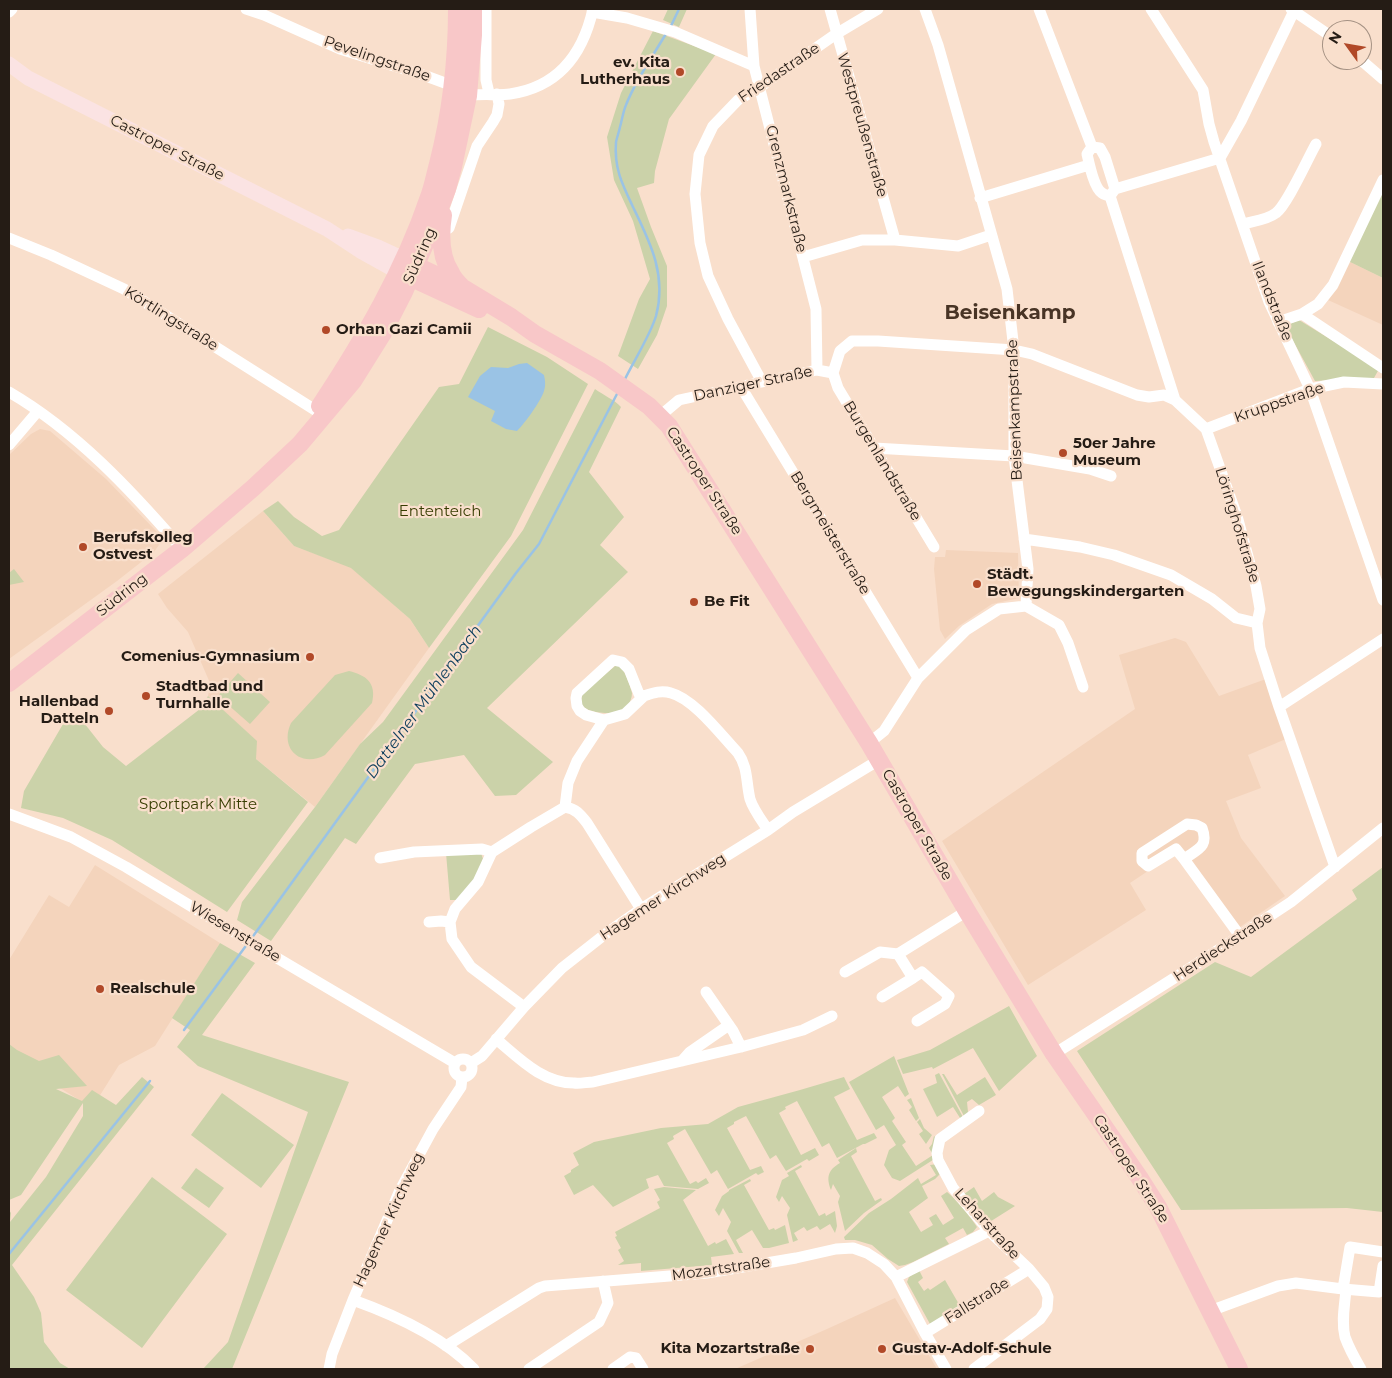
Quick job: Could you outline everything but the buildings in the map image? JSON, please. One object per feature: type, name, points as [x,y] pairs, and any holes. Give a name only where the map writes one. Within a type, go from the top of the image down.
[{"type":"main road","name":"Südring","points":[[407,268],[430,196],[446,132],[453,86],[457,9]]},
{"type":"main road","name":"Südring","points":[[9,683],[182,549],[278,466],[300,444],[320,413],[369,326],[433,226],[453,167],[468,96],[473,9]]},
{"type":"main road","name":"Castroper Straße","points":[[9,64],[37,82],[327,229],[362,252],[463,288],[535,334]]},
{"type":"main road","points":[[446,189],[440,232],[442,250],[444,261],[450,274],[463,288]]},
{"type":"main road","name":"Castroper Straße","points":[[407,268],[535,334],[612,380],[660,416],[669,426],[869,742],[967,911],[1054,1054],[1158,1207],[1239,1369]]},
{"type":"street","points":[[9,12],[12,9]]},
{"type":"street","name":"Pevelingstraße","points":[[246,9],[264,15],[340,49],[453,86]]},
{"type":"street","name":"Südring","points":[[450,228],[477,146],[494,122],[499,104],[486,80],[486,9]]},
{"type":"street","name":"Grenzmarkstraße","points":[[750,9],[754,66],[816,309],[817,370]]},
{"type":"street","name":"Westpreußenstraße","points":[[830,9],[895,240]]},
{"type":"street","name":"Friedastraße","points":[[762,382],[728,319],[708,276],[700,243],[695,194],[699,155],[713,126],[738,100],[760,87],[836,34],[878,9]]},
{"type":"street","name":"Beisenkampstraße","points":[[925,9],[938,46],[1007,289],[1014,350],[1014,456],[1028,569],[1026,606]]},
{"type":"street","name":"Löringhofstraße","points":[[1039,9],[1092,147]]},
{"type":"street","name":"Ilandstraße","points":[[1151,9],[1203,90],[1209,124],[1269,302],[1310,389],[1383,600]]},
{"type":"street","points":[[468,96],[508,94],[532,89],[556,76],[576,54],[582,43],[592,10],[627,18],[676,33],[754,66]]},
{"type":"street","points":[[1112,193],[1220,158],[1241,121],[1292,10],[1322,30]]},
{"type":"street","points":[[1372,70],[1383,79]]},
{"type":"street","points":[[1243,224],[1268,218],[1278,212],[1316,144]]},
{"type":"street","name":"Löringhofstraße","points":[[1092,147],[1087,154],[1096,186],[1101,193],[1112,193]]},
{"type":"street","name":"Löringhofstraße","points":[[1092,147],[1100,148],[1105,157],[1112,193],[1175,400],[1206,429],[1237,516],[1256,586],[1260,609],[1257,623],[1260,648],[1334,867]]},
{"type":"street","points":[[980,198],[1089,165]]},
{"type":"street","points":[[1278,322],[1302,314],[1318,304],[1333,285],[1383,180]]},
{"type":"street","points":[[803,258],[862,240],[895,240],[958,246],[991,235]]},
{"type":"street","name":"Körtlingstraße","points":[[9,238],[124,289],[320,413]]},
{"type":"street","points":[[1302,314],[1383,368]]},
{"type":"street","name":"Danziger Straße","points":[[660,416],[679,400],[817,370],[833,373],[840,351],[852,341],[1014,350],[1032,354],[1137,395],[1149,397],[1164,395],[1175,400]]},
{"type":"street","name":"Burgenlandstraße","points":[[833,373],[838,388],[934,547]]},
{"type":"street","name":"Kruppstraße","points":[[1206,429],[1310,389],[1344,382],[1378,382],[1383,384]]},
{"type":"street","name":"Bergmeisterstraße","points":[[741,388],[918,678]]},
{"type":"street","points":[[9,392],[76,440],[121,482],[182,549]]},
{"type":"street","points":[[9,445],[38,411]]},
{"type":"street","points":[[874,448],[1014,456],[1090,469],[1111,476]]},
{"type":"street","points":[[1024,539],[1080,547],[1114,555],[1171,575],[1212,599],[1236,618],[1257,623]]},
{"type":"street","points":[[869,742],[884,731],[918,678],[966,630],[999,609],[1026,606],[1059,625],[1068,643],[1083,687]]},
{"type":"street","points":[[1279,707],[1383,639]]},
{"type":"street","points":[[644,696],[639,694],[629,669],[622,662],[613,660],[577,693],[576,698],[580,711],[586,715],[604,720],[625,714],[644,696],[657,692],[670,692],[691,703],[738,752],[743,760],[750,800],[768,830]]},
{"type":"street","points":[[565,807],[568,784],[577,761],[604,720]]},
{"type":"street","name":"Hagemer Kirchweg","points":[[329,1369],[332,1354],[353,1300],[400,1190],[433,1129],[461,1087],[462,1077],[472,1072],[471,1063],[482,1056],[524,1007],[562,968],[604,935],[793,812],[879,760]]},
{"type":"street","points":[[524,1007],[471,967],[452,939],[450,922],[455,909],[478,882],[492,852],[565,807],[572,808],[579,812],[642,909]]},
{"type":"street","name":"Wiesenstraße","points":[[9,814],[71,837],[132,870],[455,1063]]},
{"type":"street","points":[[1184,859],[1202,846],[1206,838],[1202,828],[1196,825],[1187,824],[1142,853],[1142,862],[1148,866],[1176,849],[1240,936]]},
{"type":"street","name":"Herdieckstraße","points":[[1054,1054],[1291,902],[1383,828]]},
{"type":"street","points":[[380,858],[414,852],[482,849],[492,852]]},
{"type":"street","points":[[845,972],[880,952],[898,954],[967,911]]},
{"type":"street","points":[[429,922],[450,922]]},
{"type":"street","points":[[898,954],[912,978]]},
{"type":"street","points":[[882,997],[922,972],[949,996],[945,1004],[917,1021]]},
{"type":"street","points":[[706,992],[729,1025],[741,1047]]},
{"type":"street","points":[[496,1039],[529,1067],[552,1080],[573,1084],[593,1082],[741,1047],[803,1030],[832,1016]]},
{"type":"street","points":[[681,1062],[690,1052],[729,1025]]},
{"type":"street","points":[[462,1077],[455,1072],[455,1063],[463,1058],[471,1063]]},
{"type":"street","name":"Leharstraße","points":[[974,1369],[1040,1319],[1047,1309],[1048,1296],[1029,1269],[989,1231],[953,1188],[938,1160],[937,1153],[940,1140],[979,1111]]},
{"type":"street","points":[[896,1277],[989,1231]]},
{"type":"street","points":[[1361,1369],[1348,1345],[1343,1320],[1344,1289],[1350,1247],[1383,1252]]},
{"type":"street","name":"Mozartstraße","points":[[446,1346],[545,1286],[707,1273],[796,1258],[836,1248],[853,1248],[867,1253],[884,1264],[896,1277],[946,1369]]},
{"type":"street","points":[[1210,1311],[1278,1286],[1296,1283],[1379,1292],[1383,1266]]},
{"type":"street","name":"Fallstraße","points":[[925,1333],[1029,1269]]},
{"type":"street","points":[[529,1369],[599,1322],[608,1303],[603,1281]]},
{"type":"street","points":[[353,1300],[410,1324],[446,1346],[474,1369]]},
{"type":"street","points":[[618,1366],[630,1357],[636,1358],[643,1369]]},
{"type":"shaded area","points":[[1348,261],[1383,278],[1383,325],[1328,300]]},
{"type":"shaded area","name":"Berufskolleg Ostvest","points":[[40,429],[50,431],[106,479],[157,532],[161,542],[154,552],[117,581],[9,659],[9,455],[31,434]]},
{"type":"shaded area","name":"Comenius-Gymnasium","points":[[263,511],[294,546],[351,567],[410,619],[429,648],[315,807],[256,759],[256,741],[208,696],[210,683],[188,632],[167,608],[158,594]]},
{"type":"shaded area","name":"Städt. Bewegungskindergarten","points":[[946,550],[1018,553],[1019,598],[992,604],[959,626],[945,639],[940,630],[934,569],[935,557],[945,557]]},
{"type":"shaded area","points":[[1175,638],[1186,642],[1219,696],[1266,679],[1286,739],[1248,755],[1261,788],[1226,801],[1241,838],[1285,896],[1240,927],[1181,849],[1130,883],[1146,910],[1028,985],[942,841],[1135,709],[1119,655]]},
{"type":"shaded area","name":"Realschule","points":[[95,865],[220,943],[155,1046],[119,1065],[92,1108],[9,1056],[9,960],[49,895],[69,907]]},
{"type":"shaded area","name":"Gustav-Adolf-Schule","points":[[895,1298],[937,1369],[735,1369],[827,1329]]},
{"type":"green space","points":[[668,9],[687,9],[679,27],[663,20]]},
{"type":"green space","points":[[653,31],[716,54],[669,119],[655,171],[654,183],[637,188],[667,266],[667,306],[657,335],[638,369],[618,356],[639,299],[650,279],[633,221],[614,180],[607,137],[621,93]]},
{"type":"green space","points":[[1383,191],[1383,278],[1348,261]]},
{"type":"green space","points":[[1299,320],[1379,369],[1374,378],[1315,381],[1285,326]]},
{"type":"green space","name":"Ententeich","points":[[488,327],[547,357],[588,384],[511,536],[429,648],[410,619],[351,568],[294,546],[263,511],[278,501],[294,517],[322,536],[339,530],[439,387],[459,384]]},
{"type":"green space","points":[[595,389],[621,407],[589,472],[624,517],[600,545],[628,572],[487,708],[553,762],[516,795],[495,796],[464,755],[415,764],[356,844],[345,838],[271,941],[237,920],[242,902],[315,807],[360,744],[383,722],[523,530]]},
{"type":"green space","points":[[14,569],[24,582],[9,585],[9,573]]},
{"type":"green space","points":[[619,665],[626,675],[632,692],[631,700],[627,706],[622,711],[613,713],[595,712],[586,709],[581,702],[584,692],[615,666]]},
{"type":"green space","points":[[349,671],[369,681],[373,690],[372,703],[325,755],[308,759],[294,754],[288,741],[291,723],[335,675]]},
{"type":"green space","points":[[238,673],[270,702],[250,724],[218,696]]},
{"type":"green space","name":"Sportpark Mitte","points":[[208,696],[257,741],[256,759],[308,802],[227,912],[112,840],[63,818],[21,808],[24,791],[70,712],[77,714],[103,747],[126,766],[200,709]]},
{"type":"green space","points":[[446,853],[481,853],[483,859],[476,877],[458,900],[450,900]]},
{"type":"green space","points":[[1383,867],[1383,1212],[1347,1208],[1181,1210],[1077,1051],[1215,962],[1251,977],[1357,899],[1352,890]]},
{"type":"green space","points":[[220,943],[255,963],[202,1035],[349,1082],[232,1369],[203,1369],[228,1342],[308,1112],[198,1066],[177,1047],[190,1030],[172,1018]]},
{"type":"green space","points":[[1009,1006],[1037,1056],[999,1091],[973,1048],[933,1069],[932,1067],[903,1074],[897,1060],[930,1050]]},
{"type":"green space","points":[[9,1044],[39,1061],[59,1055],[87,1086],[56,1089],[82,1101],[92,1090],[116,1105],[142,1077],[154,1087],[12,1265],[34,1297],[41,1313],[44,1342],[60,1363],[70,1369],[9,1369],[9,1210],[11,1213],[10,1222],[46,1177],[83,1116],[83,1103],[21,1195],[9,1200]]},
{"type":"green space","points":[[894,1056],[909,1094],[905,1097],[898,1086],[882,1097],[895,1118],[892,1121],[906,1142],[902,1145],[916,1166],[933,1155],[929,1148],[934,1136],[936,1138],[936,1158],[900,1181],[892,1178],[884,1165],[889,1150],[896,1145],[884,1125],[876,1130],[849,1082]]},
{"type":"green space","points":[[939,1073],[964,1119],[962,1121],[953,1107],[937,1117],[923,1089],[937,1083],[935,1075]]},
{"type":"green space","points":[[942,1074],[944,1074],[957,1095],[985,1077],[996,1095],[979,1105],[972,1099],[967,1102],[968,1112],[965,1118]]},
{"type":"green space","points":[[844,1077],[850,1089],[834,1097],[857,1140],[874,1133],[877,1138],[837,1158],[829,1143],[822,1147],[797,1101],[785,1107],[786,1109],[779,1113],[801,1155],[815,1148],[819,1155],[809,1161],[807,1159],[786,1171],[776,1155],[770,1159],[746,1116],[727,1128],[750,1170],[761,1166],[764,1172],[758,1175],[756,1173],[728,1189],[717,1170],[711,1174],[685,1129],[673,1136],[674,1139],[667,1143],[690,1184],[696,1181],[698,1183],[706,1178],[709,1183],[698,1189],[664,1186],[658,1175],[646,1179],[649,1188],[613,1207],[593,1185],[574,1195],[564,1176],[579,1165],[573,1153],[594,1142],[661,1128],[708,1124],[738,1107]]},
{"type":"green space","points":[[222,1093],[294,1145],[261,1188],[191,1135]]},
{"type":"green space","points":[[911,1098],[919,1118],[916,1121],[909,1110],[912,1107],[907,1100]]},
{"type":"green space","points":[[920,1119],[924,1128],[932,1135],[926,1144],[919,1134],[923,1131],[917,1122]]},
{"type":"green space","points":[[856,1148],[857,1152],[851,1156],[875,1201],[881,1198],[882,1200],[864,1213],[845,1231],[838,1202],[840,1196],[833,1184],[831,1190],[828,1178],[833,1168],[840,1163],[838,1160]]},
{"type":"green space","points":[[938,1164],[940,1174],[922,1186],[928,1198],[909,1212],[921,1232],[933,1225],[929,1218],[936,1214],[943,1225],[954,1218],[941,1196],[947,1192],[977,1227],[973,1232],[967,1235],[963,1228],[945,1238],[949,1244],[913,1262],[899,1266],[872,1245],[855,1240],[845,1240],[844,1237],[869,1213],[918,1178],[921,1184],[936,1175],[930,1165]]},
{"type":"green space","points":[[801,1165],[802,1167],[795,1171],[819,1216],[825,1213],[826,1216],[835,1211],[837,1226],[835,1233],[830,1224],[820,1230],[817,1226],[807,1231],[804,1227],[794,1233],[798,1240],[793,1242],[787,1215],[790,1208],[782,1196],[779,1202],[776,1197],[782,1180],[789,1176],[787,1173]]},
{"type":"green space","points":[[196,1168],[224,1188],[209,1208],[181,1188]]},
{"type":"green space","points":[[152,1177],[227,1234],[142,1348],[66,1290]]},
{"type":"green space","points":[[750,1179],[751,1181],[744,1185],[769,1230],[774,1228],[775,1230],[785,1225],[789,1243],[763,1248],[752,1230],[736,1240],[743,1253],[739,1253],[727,1231],[731,1222],[723,1208],[719,1216],[715,1210],[722,1196]]},
{"type":"green space","points":[[664,1187],[696,1190],[683,1200],[708,1246],[726,1239],[734,1254],[711,1257],[712,1265],[641,1271],[641,1263],[618,1265],[624,1261],[618,1250],[621,1248],[615,1237],[617,1236],[615,1232],[660,1208],[657,1202],[660,1200],[654,1189]]},
{"type":"green space","points":[[974,1187],[982,1201],[994,1192],[998,1197],[1015,1206],[988,1223],[964,1194]]},
{"type":"green space","points":[[919,1270],[923,1278],[918,1282],[924,1291],[928,1288],[930,1290],[945,1280],[960,1306],[930,1324],[907,1282],[909,1277]]},
{"type":"water","points":[[527,363],[544,375],[544,391],[532,412],[517,431],[506,429],[491,421],[495,411],[468,397],[480,376],[491,367],[508,368]]},
{"type":"waterway","points":[[670,28],[679,9]]},
{"type":"waterway","points":[[624,381],[646,340],[656,316],[659,287],[658,273],[651,246],[625,191],[620,176],[616,160],[616,142],[630,95],[667,32]]},
{"type":"waterway","name":"Dattelner Mühlenbach","points":[[251,939],[539,544],[618,392]]},
{"type":"waterway","name":"Dattelner Mühlenbach","points":[[184,1030],[248,943]]},
{"type":"waterway","name":"Dattelner Mühlenbach","points":[[9,1254],[150,1081]]},
{"type":"place","name":"ev. Kita Lutherhaus","points":[[680,72]]},
{"type":"place","name":"Orhan Gazi Camii","points":[[326,330]]},
{"type":"place","name":"50er Jahre Museum","points":[[1063,453]]},
{"type":"place","name":"Berufskolleg Ostvest","points":[[83,547]]},
{"type":"place","name":"Städt. Bewegungskindergarten","points":[[977,584]]},
{"type":"place","name":"Be Fit","points":[[694,602]]},
{"type":"place","name":"Comenius-Gymnasium","points":[[310,657]]},
{"type":"place","name":"Stadtbad und Turnhalle","points":[[146,696]]},
{"type":"place","name":"Hallenbad Datteln","points":[[109,711]]},
{"type":"place","name":"Realschule","points":[[100,989]]},
{"type":"place","name":"Kita Mozartstraße","points":[[810,1349]]},
{"type":"place","name":"Gustav-Adolf-Schule","points":[[882,1349]]},
{"type":"district","name":"Beisenkamp","points":[[1010,313]]}]
